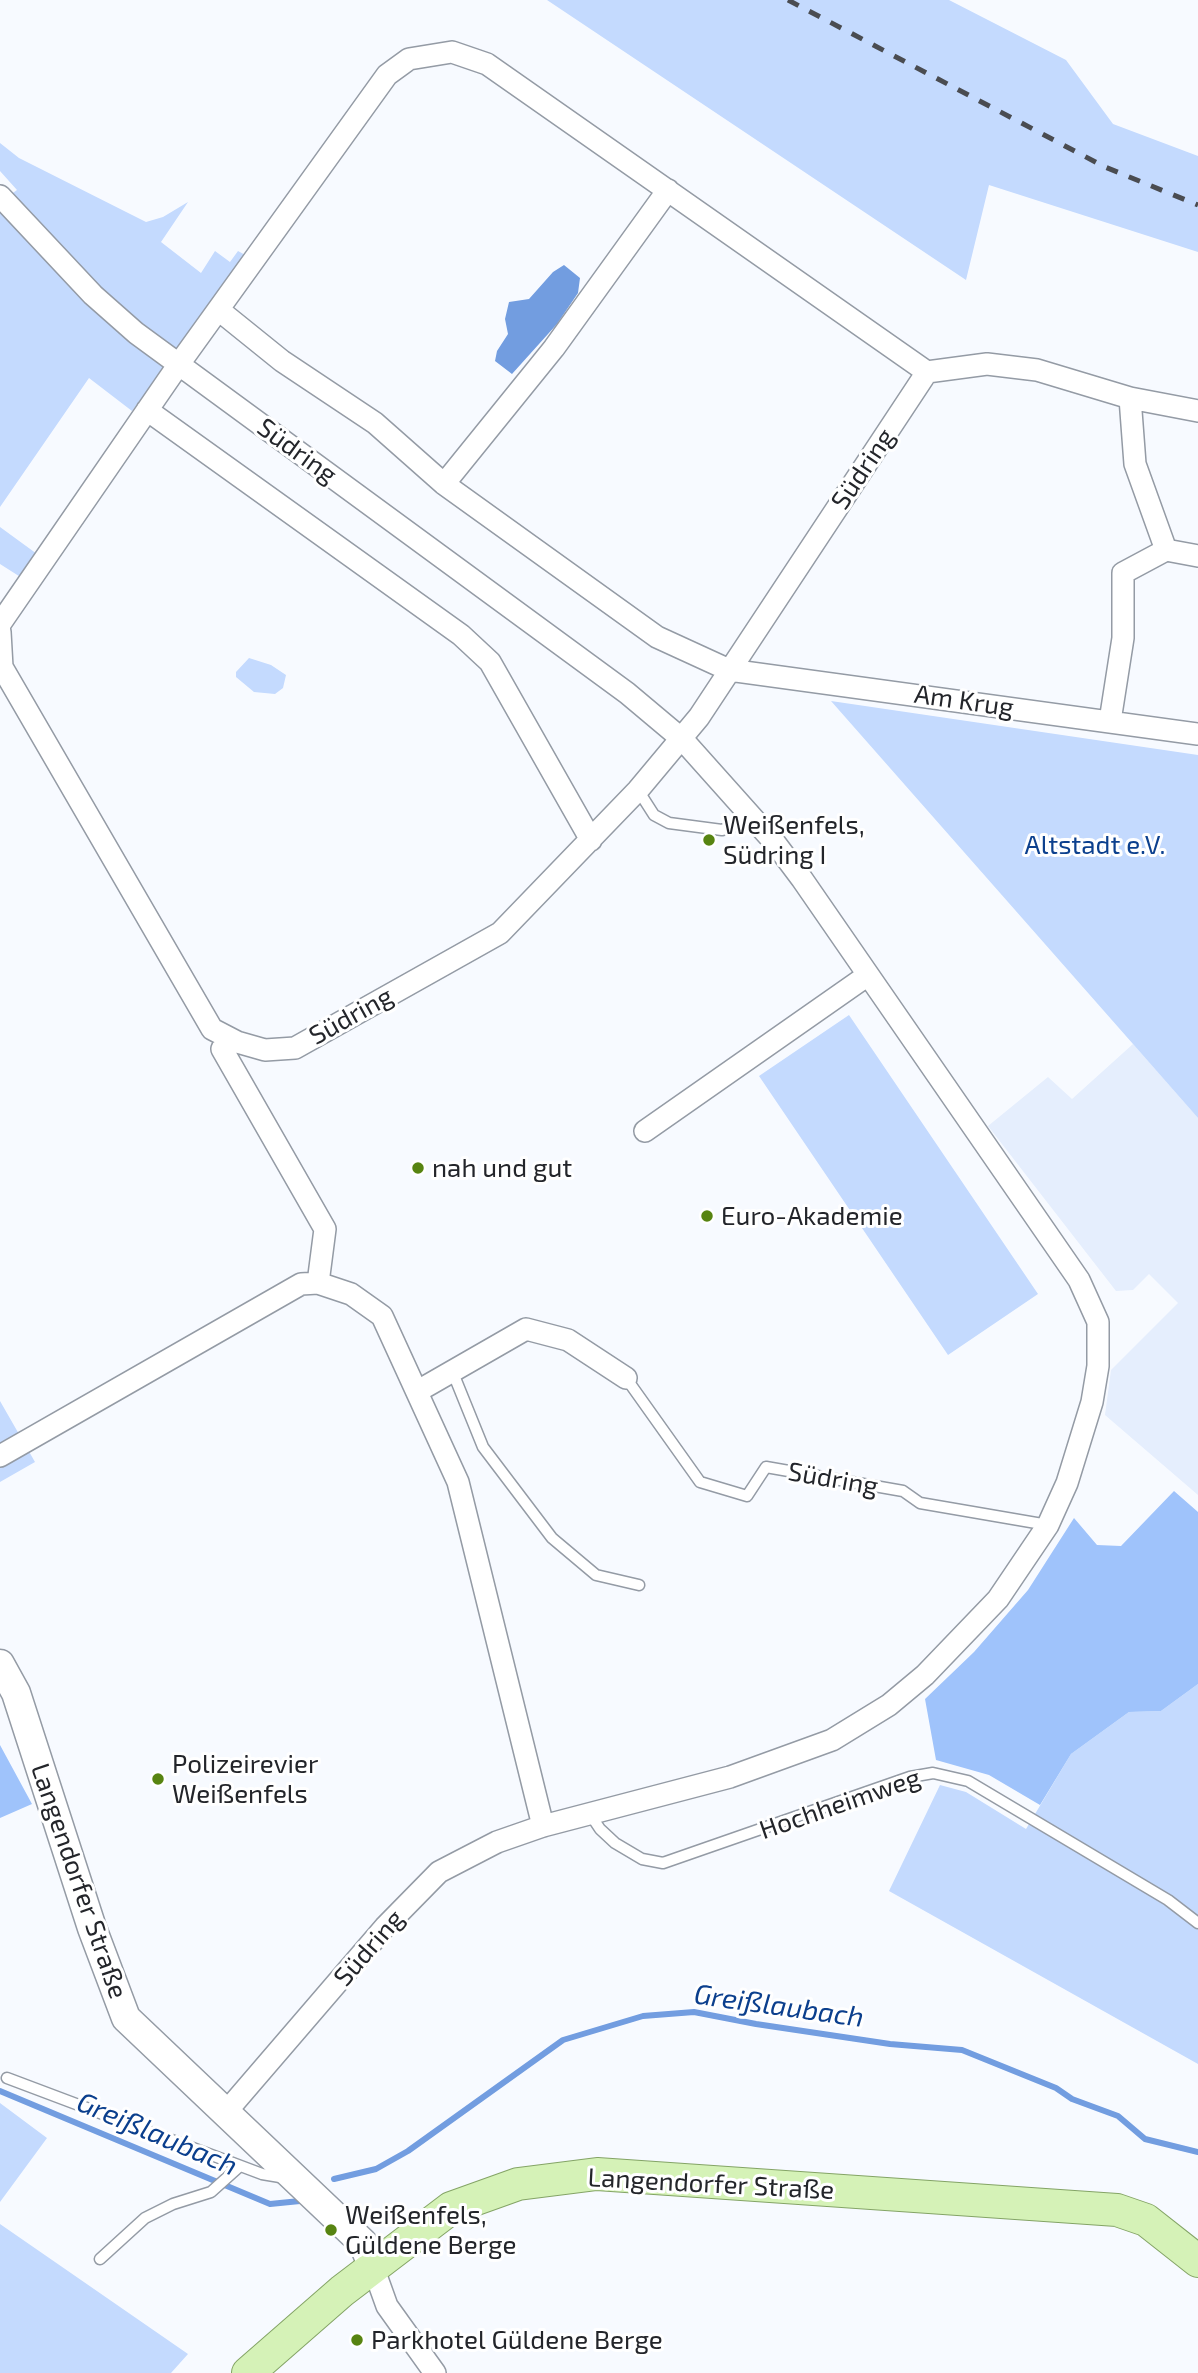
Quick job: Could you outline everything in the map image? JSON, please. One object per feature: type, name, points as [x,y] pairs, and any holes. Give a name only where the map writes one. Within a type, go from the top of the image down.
[{"type":"main road","name":"Langendorfer Straße","points":[[373,2267],[422,2228],[464,2201],[518,2184],[597,2174],[1117,2210],[1146,2220],[1198,2260]]},
{"type":"main road","points":[[248,2373],[373,2267]]},
{"type":"street","points":[[0,624],[179,364],[220,311],[387,75],[409,59],[452,52],[487,64],[927,372],[987,364],[1037,370],[1130,398],[1198,411]]},
{"type":"street","points":[[444,484],[561,340],[668,190]]},
{"type":"street","name":"Südring","points":[[0,196],[105,308],[627,693],[683,740],[802,879],[1079,1280],[1098,1322],[1098,1366],[1092,1402],[1067,1483],[1048,1525],[998,1599],[925,1675],[890,1705],[832,1740],[730,1777],[543,1826],[498,1842],[439,1872],[385,1927],[226,2112]]},
{"type":"street","points":[[220,311],[282,360],[375,424],[444,484],[657,637],[729,670]]},
{"type":"street","name":"Südring","points":[[0,632],[2,667],[212,1029],[237,1042],[265,1050],[295,1048],[500,933],[638,790],[683,740],[927,372]]},
{"type":"street","points":[[1130,398],[1135,464],[1166,550]]},
{"type":"street","points":[[147,410],[461,635],[490,662],[591,840]]},
{"type":"street","points":[[1110,721],[1123,638],[1123,573],[1166,550],[1198,556]]},
{"type":"street","name":"Am Krug","points":[[729,670],[1198,734]]},
{"type":"street","points":[[645,1131],[868,975]]},
{"type":"street","points":[[222,1049],[325,1229],[318,1283]]},
{"type":"street","points":[[0,1456],[302,1284],[318,1283],[351,1294],[382,1315],[458,1482],[543,1826]]},
{"type":"street","name":"Südring","points":[[418,1391],[526,1329],[568,1340],[626,1378]]},
{"type":"street","name":"Langendorfer Straße","points":[[0,1664],[16,1693],[92,1928],[126,2018],[363,2243],[373,2267]]},
{"type":"street","points":[[373,2267],[387,2306],[435,2373]]},
{"type":"lane","points":[[638,790],[654,815],[669,823],[722,830],[753,819]]},
{"type":"lane","points":[[453,1373],[483,1447],[552,1538],[596,1576],[639,1585]]},
{"type":"lane","name":"Südring","points":[[626,1378],[700,1482],[747,1496],[766,1467],[903,1491],[920,1503],[1048,1525]]},
{"type":"lane","name":"Hochheimweg","points":[[590,1814],[600,1829],[615,1843],[642,1859],[663,1863],[910,1777],[933,1773],[968,1781],[1146,1887],[1198,1923]]},
{"type":"lane","points":[[8,2078],[262,2174],[296,2180]]},
{"type":"lane","points":[[100,2259],[145,2218],[173,2204],[211,2192],[240,2166]]},
{"type":"shaded area","points":[[564,265],[580,278],[578,293],[557,324],[512,374],[495,361],[497,351],[508,334],[505,319],[509,302],[529,299],[553,272]]},
{"type":"shaded area","points":[[1133,1044],[1198,1118],[1198,1495],[1105,1415],[1111,1370],[1178,1303],[1149,1274],[1133,1290],[1116,1291],[988,1126],[1048,1077],[1072,1099]]},
{"type":"shaded area","points":[[1174,1491],[1198,1512],[1198,1684],[1161,1711],[1129,1712],[1071,1754],[1040,1805],[989,1775],[936,1760],[925,1699],[974,1652],[1028,1590],[1074,1518],[1097,1545],[1121,1546]]},
{"type":"shaded area","points":[[0,1745],[32,1804],[0,1818]]},
{"type":"green space","points":[[547,0],[949,0],[1066,60],[1113,124],[1198,156],[1198,252],[989,185],[966,280]]},
{"type":"green space","points":[[0,143],[19,158],[146,222],[163,217],[188,202],[161,242],[201,273],[215,251],[230,262],[238,251],[247,256],[132,411],[89,378],[0,507],[0,202],[17,190],[0,171]]},
{"type":"green space","points":[[0,527],[37,554],[22,578],[0,564]]},
{"type":"green space","points":[[249,658],[271,665],[286,675],[283,688],[275,694],[254,692],[236,677],[236,672]]},
{"type":"green space","name":"Altstadt e.V.","points":[[831,701],[1198,755],[1198,1118],[1133,1044]]},
{"type":"green space","points":[[849,1015],[1038,1294],[948,1355],[759,1076]]},
{"type":"green space","points":[[0,1401],[35,1462],[0,1482]]},
{"type":"green space","points":[[1198,1684],[1198,2064],[889,1891],[940,1785],[966,1792],[1026,1829],[1071,1754],[1129,1712],[1161,1711]]},
{"type":"green space","points":[[0,2103],[47,2138],[0,2202]]},
{"type":"green space","points":[[0,2224],[188,2354],[171,2373],[0,2373]]},
{"type":"waterway","name":"Greißlaubach","points":[[334,2179],[376,2169],[408,2151],[563,2040],[643,2016],[694,2012],[890,2044],[962,2050],[1056,2088],[1072,2099],[1118,2116],[1145,2139],[1198,2152]]},
{"type":"waterway","name":"Greißlaubach","points":[[0,2091],[270,2204],[300,2201]]},
{"type":"railway","points":[[788,0],[1105,167],[1198,205]]},
{"type":"place","name":"Weißenfels, Südring I","points":[[709,840]]},
{"type":"place","name":"nah und gut","points":[[418,1168]]},
{"type":"place","name":"Euro-Akademie","points":[[707,1216]]},
{"type":"place","name":"Polizeirevier Weißenfels","points":[[158,1779]]},
{"type":"place","name":"Weißenfels, Güldene Berge","points":[[331,2230]]},
{"type":"place","name":"Parkhotel Güldene Berge","points":[[357,2340]]}]
